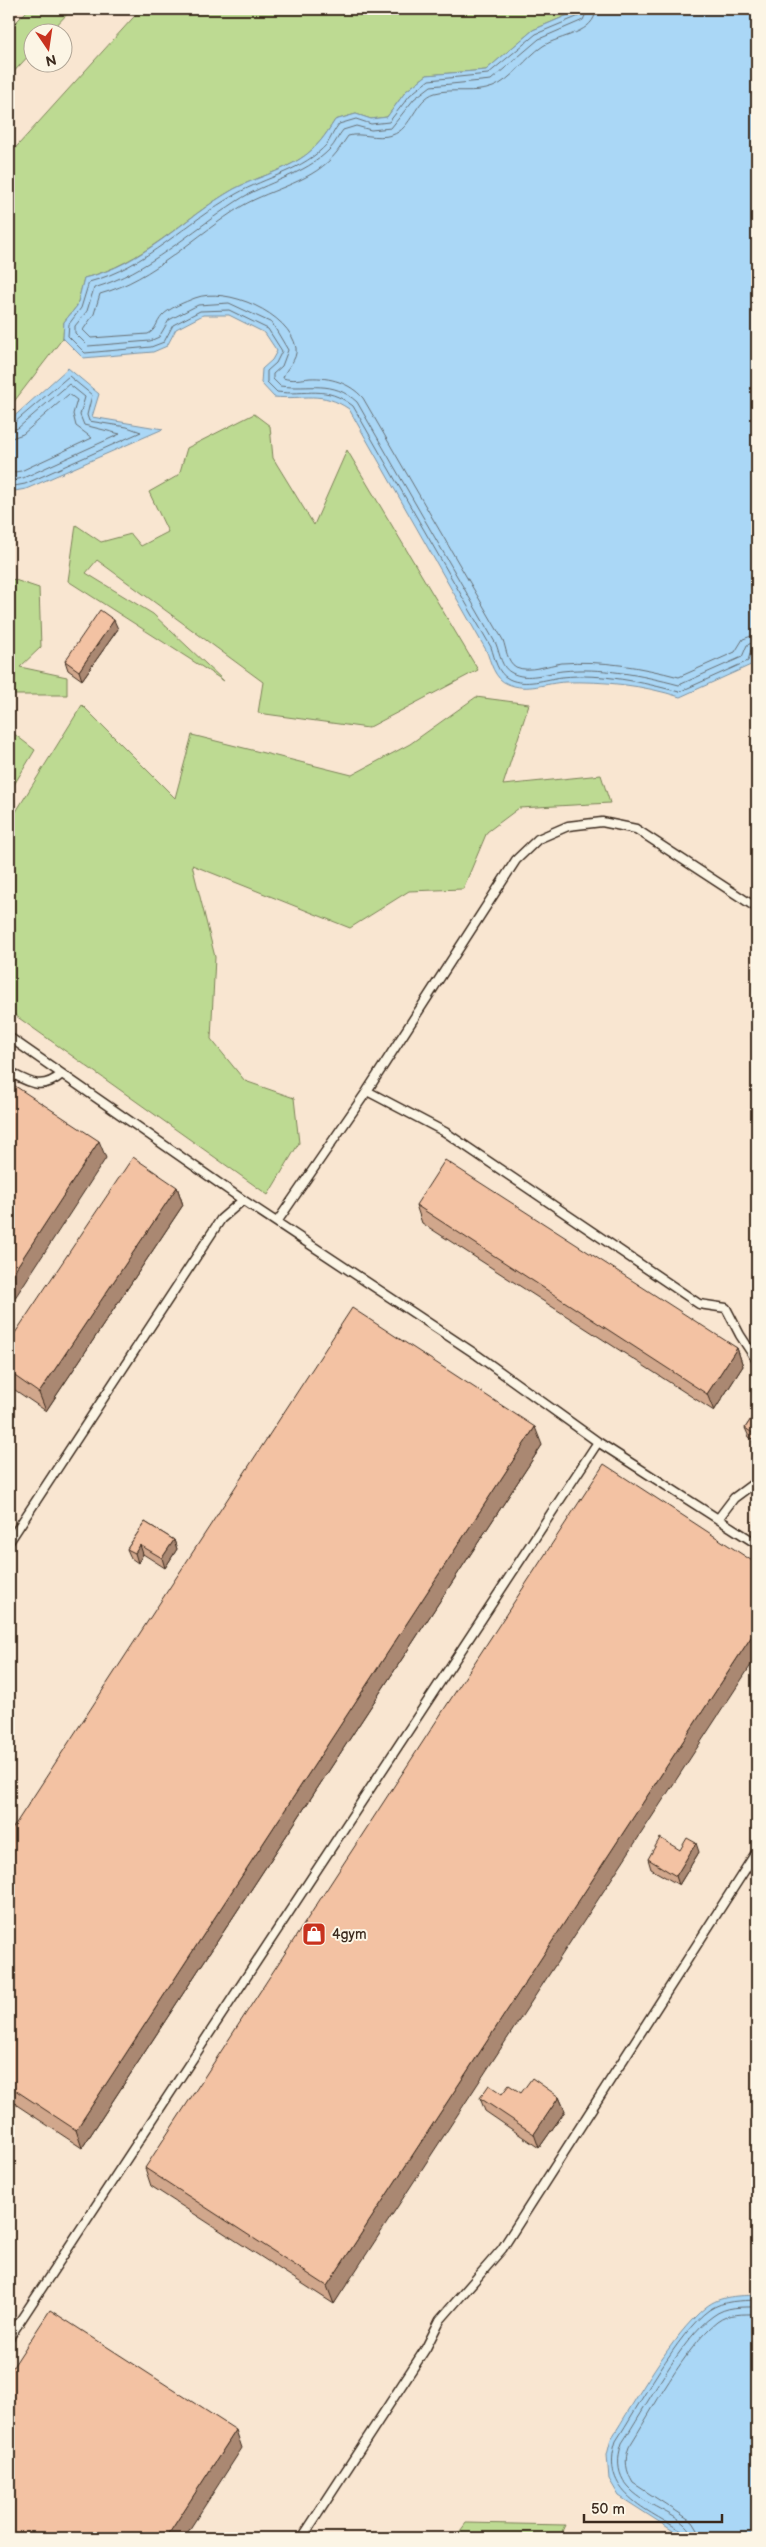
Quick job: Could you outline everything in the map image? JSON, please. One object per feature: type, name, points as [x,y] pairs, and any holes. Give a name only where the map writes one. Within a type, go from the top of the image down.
[{"type":"lane","points":[[277,1222],[368,1092],[516,860],[538,839],[568,826],[602,822],[636,829],[757,908]]},
{"type":"lane","points":[[9,1037],[244,1200],[477,1355],[598,1442],[757,1544]]},
{"type":"lane","points":[[9,1072],[31,1084],[51,1084],[62,1074]]},
{"type":"lane","points":[[368,1092],[445,1132],[699,1304],[726,1308],[740,1335],[757,1361]]},
{"type":"lane","points":[[9,1542],[221,1219],[244,1200]]},
{"type":"lane","points":[[9,2338],[598,1442]]},
{"type":"lane","points":[[718,1519],[734,1498],[757,1482]]},
{"type":"lane","points":[[302,2538],[426,2348],[440,2320],[502,2249],[757,1851]]},
{"type":"green space","points":[[29,9],[72,9],[60,22],[22,22],[22,63],[9,77],[9,29]]},
{"type":"green space","points":[[141,9],[582,9],[533,30],[486,70],[427,75],[406,91],[387,117],[371,119],[356,114],[335,120],[320,142],[300,159],[284,168],[234,189],[125,262],[84,278],[77,306],[64,322],[63,338],[9,408],[9,155]]},
{"type":"green space","points":[[254,414],[270,426],[273,458],[314,525],[347,450],[478,670],[368,728],[258,713],[263,682],[97,560],[86,573],[153,614],[224,681],[68,581],[76,525],[101,542],[131,534],[141,546],[168,532],[149,492],[179,475],[187,448]]},
{"type":"green space","points":[[9,578],[39,588],[41,647],[20,667],[67,677],[67,695],[9,695]]},
{"type":"green space","points":[[476,697],[529,704],[503,785],[601,775],[610,803],[519,808],[487,832],[463,889],[409,891],[350,928],[192,865],[215,957],[211,1039],[245,1081],[294,1098],[299,1143],[268,1195],[9,1011],[9,823],[82,705],[175,798],[192,735],[352,775],[410,744]]},
{"type":"green space","points":[[9,730],[35,750],[9,793]]},
{"type":"green space","points":[[466,2523],[565,2525],[559,2538],[455,2538]]},
{"type":"water","points":[[582,9],[757,9],[757,639],[753,664],[680,697],[638,687],[594,682],[565,682],[522,687],[503,682],[496,674],[486,650],[349,409],[339,403],[321,398],[274,397],[261,383],[262,369],[272,360],[277,351],[265,333],[229,315],[203,315],[176,329],[167,346],[153,352],[83,358],[63,338],[64,322],[77,306],[84,278],[105,272],[125,263],[162,240],[234,189],[284,168],[300,159],[320,142],[335,120],[356,114],[371,119],[387,117],[406,91],[427,75],[486,70],[533,30]]},
{"type":"water","points":[[68,368],[99,394],[92,417],[163,429],[26,489],[9,492],[9,421]]},
{"type":"water","points":[[757,2295],[757,2538],[684,2538],[619,2496],[609,2479],[607,2455],[611,2439],[667,2351],[693,2319],[706,2307],[718,2300]]},
{"type":"building","points":[[100,610],[114,620],[79,671],[65,661]]},
{"type":"building","points":[[9,1082],[99,1141],[9,1279]]},
{"type":"building","points":[[133,1157],[177,1187],[39,1393],[9,1372],[9,1342]]},
{"type":"building","points":[[445,1160],[737,1348],[707,1394],[416,1205]]},
{"type":"building","points":[[352,1308],[535,1427],[76,2130],[9,2086],[9,1834]]},
{"type":"building","points":[[757,1410],[757,1436],[745,1428]]},
{"type":"building","points":[[604,1464],[757,1564],[757,1628],[327,2286],[145,2168]]},
{"type":"building","points":[[145,1522],[174,1540],[162,1558],[140,1545],[135,1553],[127,1549]]},
{"type":"building","points":[[660,1838],[680,1850],[687,1838],[696,1843],[676,1876],[648,1859]]},
{"type":"building","points":[[532,2078],[559,2097],[534,2134],[480,2098],[489,2085],[502,2094],[509,2085],[521,2093]]},
{"type":"building","points":[[50,2310],[236,2430],[166,2538],[9,2538],[9,2373]]},
{"type":"place","name":"4gym","points":[[314,1934]]}]
